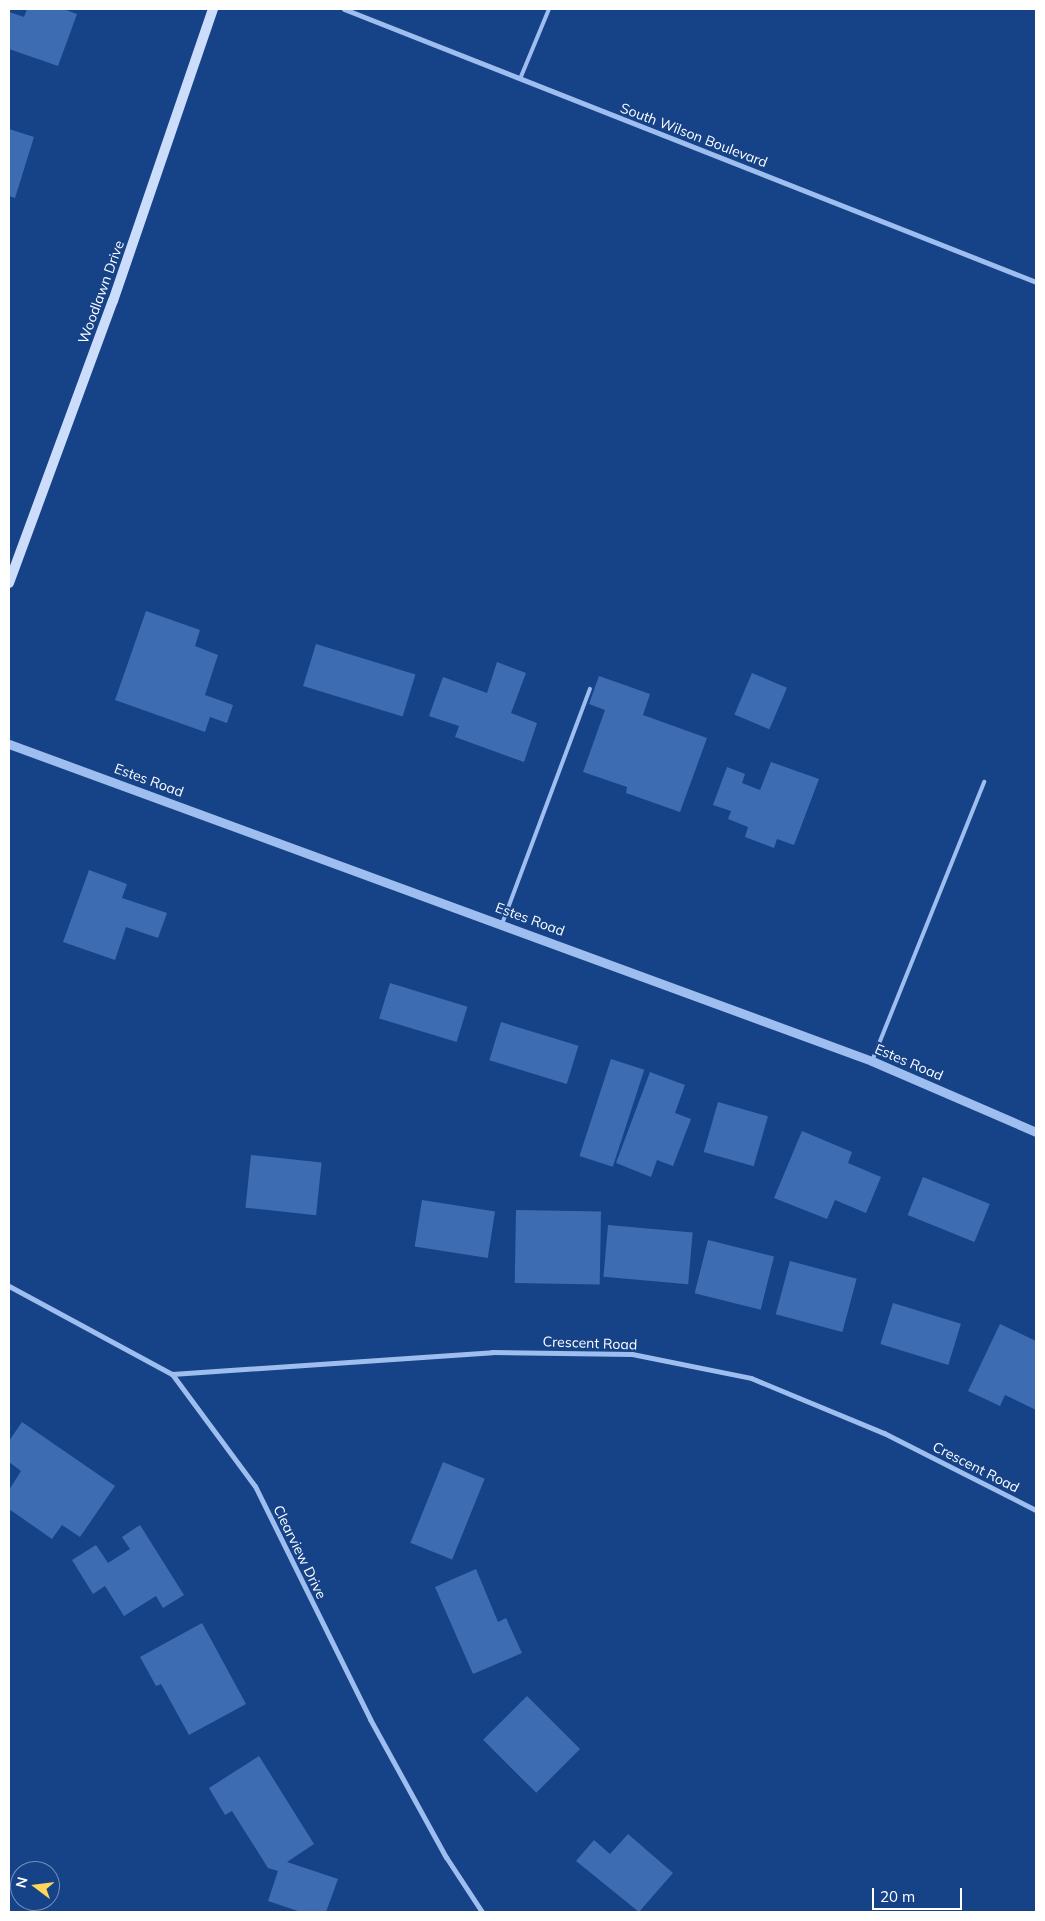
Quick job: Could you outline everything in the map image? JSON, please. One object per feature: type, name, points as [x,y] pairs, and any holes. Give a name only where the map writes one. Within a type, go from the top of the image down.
[{"type":"main road","name":"Woodlawn Drive","points":[[9,583],[114,301],[213,9]]},
{"type":"street","name":"South Wilson Boulevard","points":[[344,9],[1036,282]]},
{"type":"street","name":"Estes Road","points":[[9,744],[872,1061],[1036,1132]]},
{"type":"street","name":"Clearview Drive","points":[[9,1286],[172,1374],[255,1486],[370,1719],[446,1857],[482,1912]]},
{"type":"street","name":"Crescent Road","points":[[172,1374],[492,1352],[632,1354],[751,1378],[884,1433],[1036,1510]]},
{"type":"lane","points":[[520,79],[549,9]]},
{"type":"lane","points":[[502,924],[590,689]]},
{"type":"lane","points":[[872,1061],[984,782]]},
{"type":"building","points":[[27,9],[63,9],[77,14],[58,66],[9,49],[9,12],[24,17]]},
{"type":"building","points":[[9,129],[34,137],[15,198],[9,196]]},
{"type":"building","points":[[146,611],[200,630],[195,646],[218,655],[205,695],[233,705],[227,723],[210,717],[205,732],[115,700]]},
{"type":"building","points":[[316,644],[415,674],[403,716],[303,686]]},
{"type":"building","points":[[497,662],[526,673],[511,713],[537,723],[524,762],[455,737],[459,726],[429,716],[443,677],[487,693]]},
{"type":"building","points":[[752,673],[787,688],[769,729],[734,714]]},
{"type":"building","points":[[599,676],[650,694],[643,715],[707,738],[680,812],[626,793],[627,787],[583,772],[605,710],[589,704]]},
{"type":"building","points":[[771,762],[819,779],[794,845],[777,839],[774,848],[745,837],[748,827],[728,819],[731,811],[713,805],[727,767],[745,774],[742,783],[760,790]]},
{"type":"building","points":[[89,870],[127,884],[122,898],[167,913],[158,938],[126,927],[115,960],[63,942]]},
{"type":"building","points":[[390,983],[467,1007],[457,1042],[379,1018]]},
{"type":"building","points":[[501,1022],[578,1046],[567,1084],[489,1060]]},
{"type":"building","points":[[611,1059],[644,1070],[613,1167],[579,1156]]},
{"type":"building","points":[[650,1072],[685,1085],[675,1113],[691,1119],[673,1166],[657,1160],[651,1177],[616,1163]]},
{"type":"building","points":[[718,1102],[768,1116],[754,1166],[704,1152]]},
{"type":"building","points":[[802,1131],[852,1152],[848,1163],[881,1177],[866,1213],[835,1200],[827,1219],[774,1198]]},
{"type":"building","points":[[251,1155],[322,1162],[316,1215],[245,1208]]},
{"type":"building","points":[[923,1177],[990,1204],[974,1242],[908,1215]]},
{"type":"building","points":[[422,1200],[495,1212],[488,1258],[415,1246]]},
{"type":"building","points":[[516,1210],[601,1211],[600,1284],[515,1283]]},
{"type":"building","points":[[608,1225],[693,1232],[688,1284],[603,1277]]},
{"type":"building","points":[[708,1240],[774,1256],[761,1310],[695,1293]]},
{"type":"building","points":[[790,1261],[857,1279],[842,1332],[776,1314]]},
{"type":"building","points":[[893,1303],[961,1324],[948,1365],[880,1344]]},
{"type":"building","points":[[1000,1324],[1036,1341],[1036,1410],[1005,1395],[1000,1406],[968,1391]]},
{"type":"building","points":[[22,1422],[115,1486],[80,1537],[62,1525],[52,1539],[9,1509],[9,1490],[21,1471],[9,1462],[9,1441]]},
{"type":"building","points":[[443,1462],[485,1479],[452,1560],[410,1543]]},
{"type":"building","points":[[140,1525],[184,1595],[163,1608],[156,1596],[124,1616],[105,1586],[93,1594],[72,1560],[96,1545],[108,1563],[130,1549],[122,1537]]},
{"type":"building","points":[[476,1569],[498,1622],[506,1618],[522,1653],[473,1674],[435,1587]]},
{"type":"building","points":[[202,1623],[246,1704],[189,1735],[161,1684],[156,1686],[140,1657]]},
{"type":"building","points":[[527,1696],[580,1749],[536,1793],[483,1740]]},
{"type":"building","points":[[259,1756],[314,1844],[287,1862],[338,1879],[326,1912],[301,1912],[268,1901],[278,1871],[268,1868],[232,1811],[225,1815],[209,1788]]},
{"type":"building","points":[[628,1834],[673,1873],[639,1912],[576,1861],[594,1840],[610,1854]]}]
